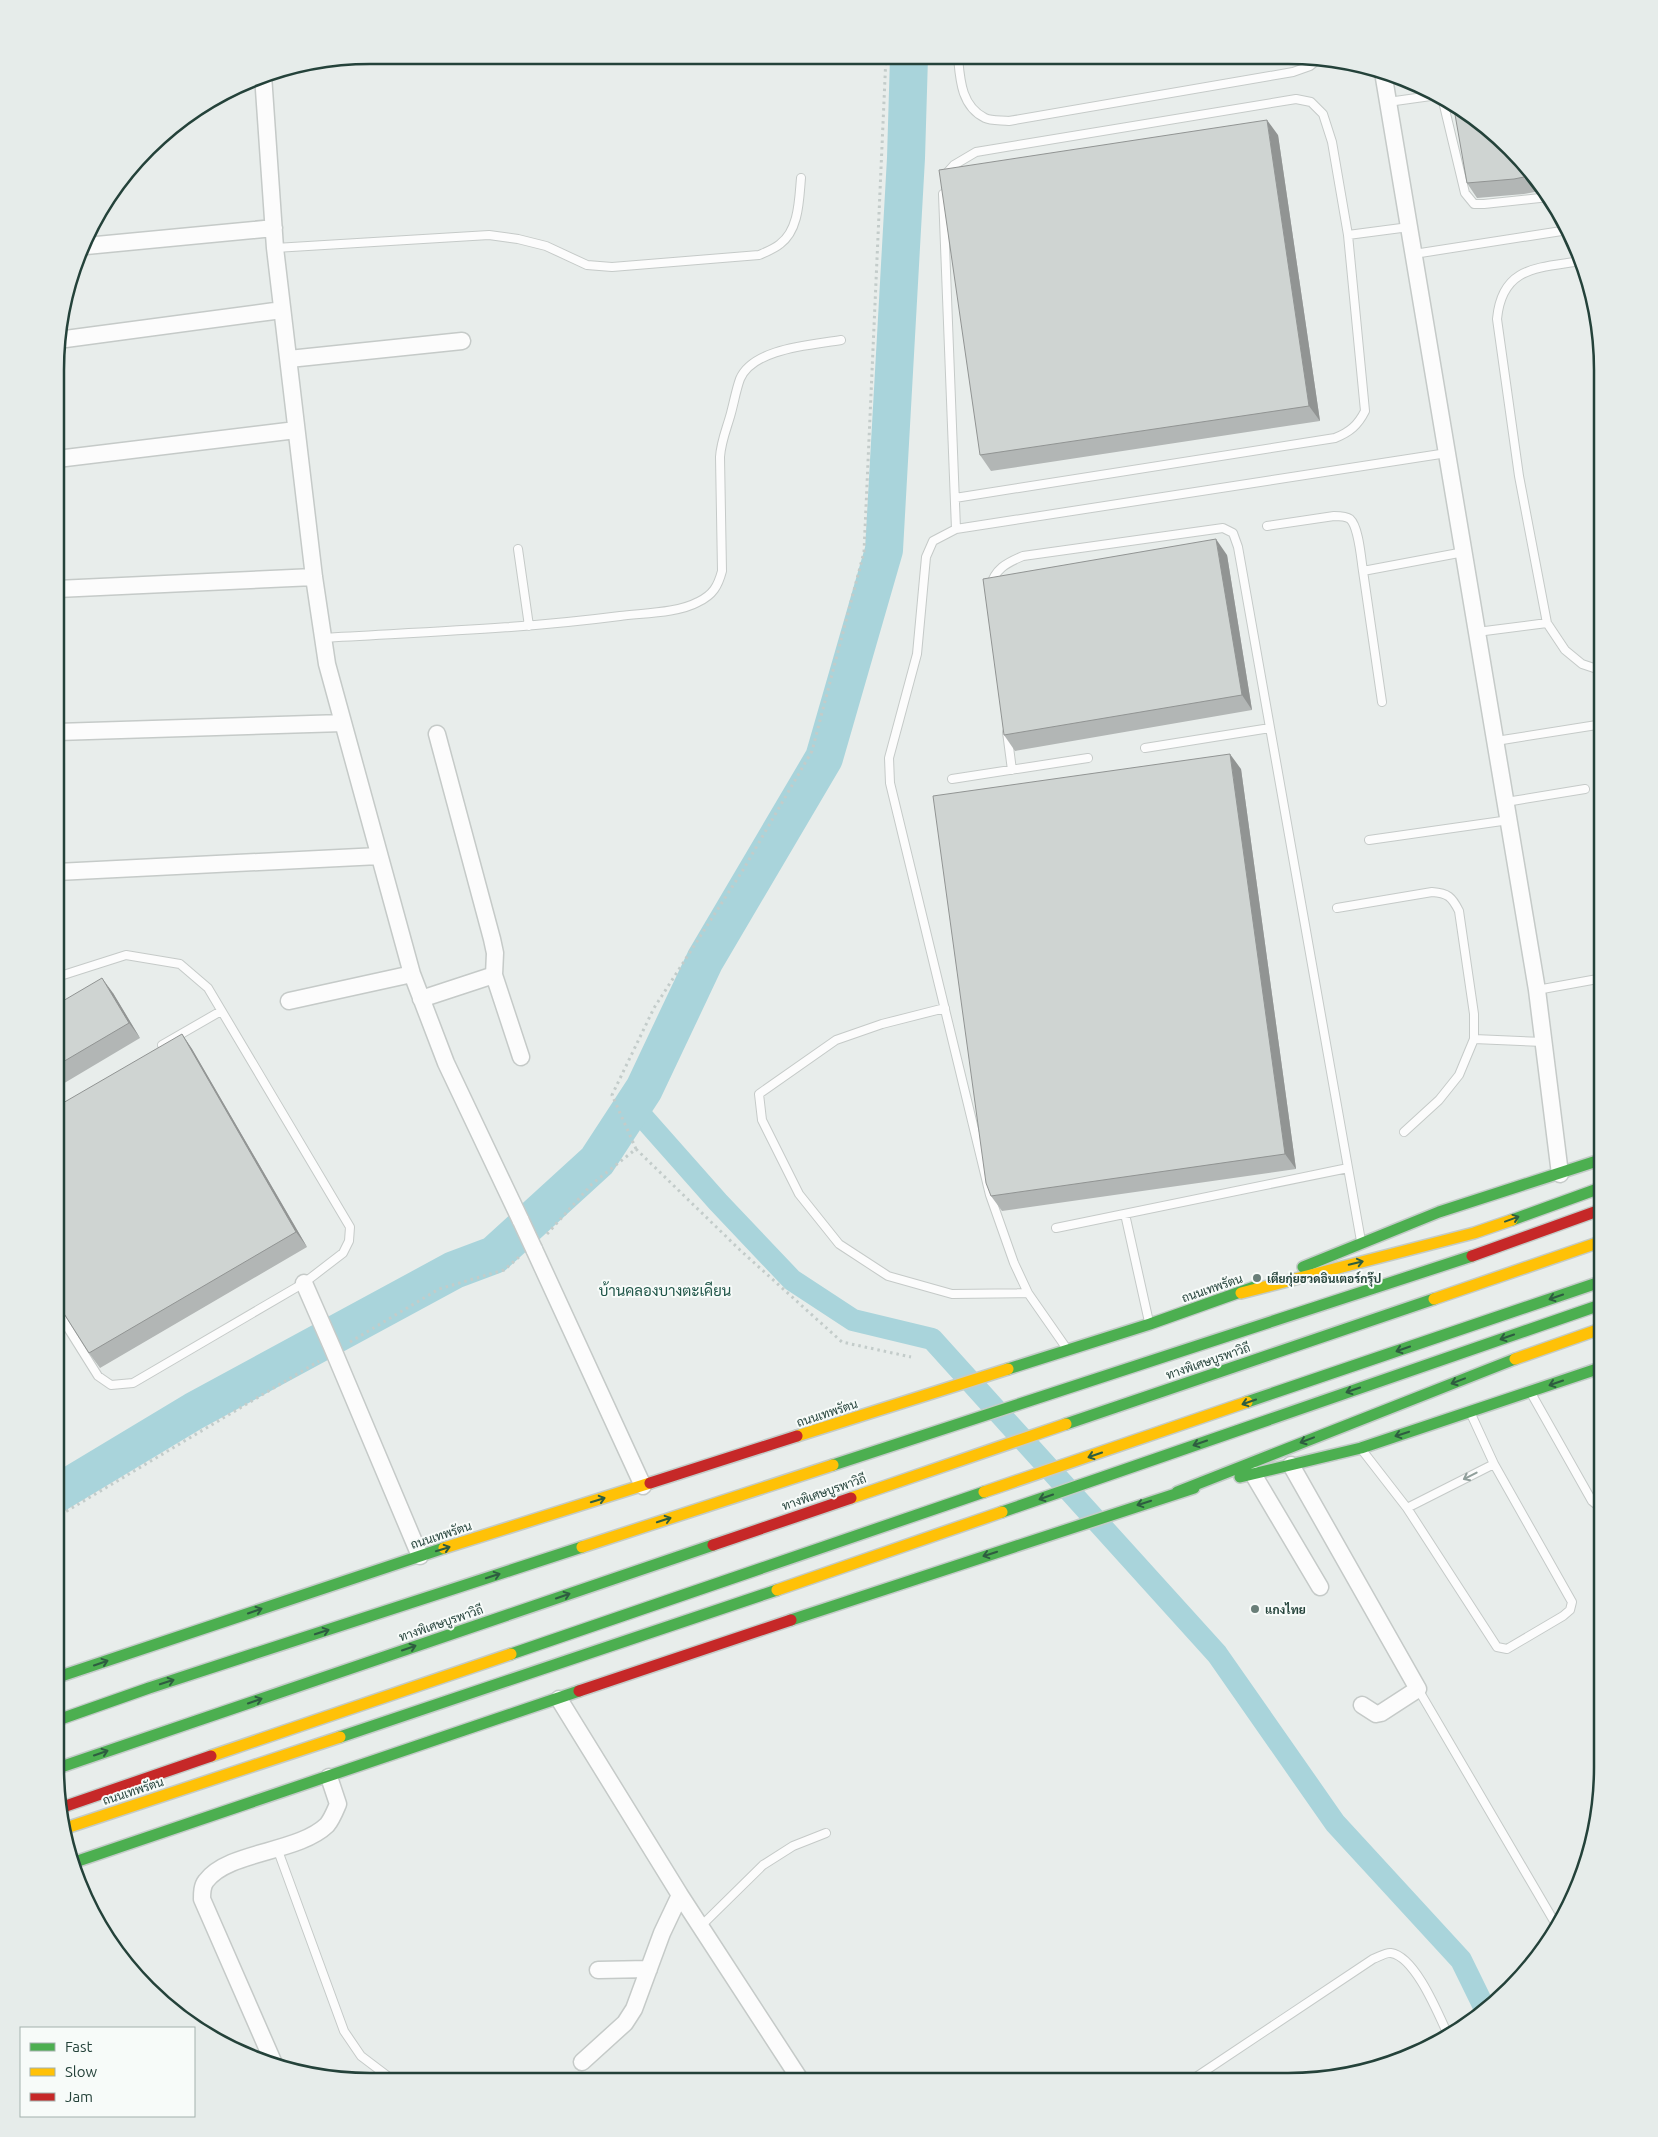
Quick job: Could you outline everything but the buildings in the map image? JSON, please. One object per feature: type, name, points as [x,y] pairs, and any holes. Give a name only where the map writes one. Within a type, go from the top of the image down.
[{"type":"main road","name":"ถนนเทพรัตน","points":[[64,1675],[420,1556],[1150,1324],[1241,1293],[1439,1212],[1594,1162]]},
{"type":"main road","points":[[1241,1293],[1474,1233],[1594,1191]]},
{"type":"main road","points":[[64,1718],[1487,1251],[1594,1212]]},
{"type":"main road","name":"ทางพิเศษบูรพาวิถี","points":[[64,1766],[1594,1244]]},
{"type":"main road","points":[[66,1806],[1594,1284]]},
{"type":"main road","name":"ถนนเทพรัตน","points":[[70,1827],[736,1604],[1594,1307]]},
{"type":"main road","points":[[78,1860],[766,1628],[1177,1492],[1522,1356],[1594,1331]]},
{"type":"main road","points":[[1177,1492],[1361,1448],[1594,1370]]},
{"type":"street","points":[[1384,79],[1538,990],[1560,1174]]},
{"type":"street","points":[[264,83],[275,248],[314,577],[322,638],[342,723],[412,974],[446,1063],[521,1221],[529,1251],[643,1486]]},
{"type":"street","points":[[90,246],[274,228]]},
{"type":"street","points":[[65,339],[282,310]]},
{"type":"street","points":[[289,359],[462,340]]},
{"type":"street","points":[[64,458],[296,430]]},
{"type":"street","points":[[64,589],[314,577]]},
{"type":"street","points":[[64,732],[342,723]]},
{"type":"street","points":[[437,734],[492,939],[495,954],[494,976],[522,1057]]},
{"type":"street","points":[[64,872],[378,856]]},
{"type":"street","points":[[289,1001],[412,974]]},
{"type":"street","points":[[422,999],[494,976]]},
{"type":"street","points":[[304,1283],[323,1328],[339,1346],[420,1556]]},
{"type":"street","points":[[1291,1465],[1418,1688],[1381,1713],[1376,1714],[1362,1705]]},
{"type":"street","points":[[1253,1474],[1320,1586]]},
{"type":"street","points":[[559,1699],[700,1927],[796,2073]]},
{"type":"street","points":[[270,2057],[202,1899],[205,1882],[212,1875],[232,1863],[293,1843],[326,1825],[338,1804],[329,1776]]},
{"type":"street","points":[[582,2062],[625,2023],[634,2009],[662,1932],[680,1895]]},
{"type":"street","points":[[598,1970],[649,1969]]},
{"type":"lane","points":[[959,64],[962,92],[970,105],[986,118],[1009,120],[1293,72],[1312,64]]},
{"type":"lane","points":[[1388,102],[1427,97]]},
{"type":"lane","points":[[955,498],[1335,438],[1350,432],[1360,421],[1365,411],[1348,236],[1332,142],[1323,114],[1310,102],[1296,99],[976,152],[954,165],[945,174],[943,192],[956,529]]},
{"type":"lane","points":[[1444,107],[1464,193],[1474,204],[1541,198]]},
{"type":"lane","points":[[275,248],[489,235],[518,239],[546,246],[588,265],[612,267],[759,255],[780,244],[789,234],[796,218],[801,178]]},
{"type":"lane","points":[[1348,236],[1409,227]]},
{"type":"lane","points":[[1414,254],[1561,231]]},
{"type":"lane","points":[[1575,262],[1521,273],[1506,286],[1499,304],[1497,319],[1519,476],[1547,623],[1565,650],[1582,664],[1594,668]]},
{"type":"lane","points":[[322,638],[558,624],[677,609],[697,604],[711,595],[718,585],[722,571],[720,457],[722,440],[730,419],[741,377],[757,360],[776,352],[841,340]]},
{"type":"lane","points":[[1068,1350],[1028,1293],[1014,1264],[990,1195],[890,783],[889,758],[917,654],[926,557],[933,541],[956,529],[1447,453]]},
{"type":"lane","points":[[1267,526],[1344,516],[1350,519],[1355,527],[1363,570],[1382,702]]},
{"type":"lane","points":[[987,597],[993,577],[1004,564],[1022,556],[1223,528],[1233,532],[1238,547],[1361,1243]]},
{"type":"lane","points":[[518,549],[529,626]]},
{"type":"lane","points":[[1363,570],[1464,552]]},
{"type":"lane","points":[[1477,632],[1547,623]]},
{"type":"lane","points":[[1005,722],[1012,770]]},
{"type":"lane","points":[[1496,742],[1594,726]]},
{"type":"lane","points":[[1144,748],[1270,728]]},
{"type":"lane","points":[[952,779],[1088,758]]},
{"type":"lane","points":[[1506,802],[1585,789]]},
{"type":"lane","points":[[1369,840],[1509,820]]},
{"type":"lane","points":[[1337,908],[1432,892],[1444,893],[1453,899],[1459,911],[1474,1014],[1474,1039],[1459,1075],[1439,1100],[1404,1132]]},
{"type":"lane","points":[[64,973],[126,954],[180,964],[208,988],[350,1227],[349,1241],[343,1253],[304,1283],[133,1383],[112,1385],[98,1376],[64,1322]]},
{"type":"lane","points":[[1538,990],[1594,980]]},
{"type":"lane","points":[[945,1008],[882,1024],[836,1040],[759,1094],[762,1120],[799,1194],[839,1244],[863,1260],[888,1276],[952,1294],[1028,1293]]},
{"type":"lane","points":[[162,1045],[221,1011]]},
{"type":"lane","points":[[1474,1039],[1544,1042]]},
{"type":"lane","points":[[1056,1228],[1348,1168]]},
{"type":"lane","points":[[1125,1214],[1150,1324]]},
{"type":"lane","points":[[1530,1392],[1594,1503]]},
{"type":"lane","points":[[1361,1448],[1407,1508],[1497,1647],[1507,1649],[1563,1616],[1570,1610],[1572,1602],[1494,1464],[1470,1412]]},
{"type":"lane","points":[[1407,1508],[1494,1464]]},
{"type":"lane","points":[[1418,1688],[1553,1920]]},
{"type":"lane","points":[[700,1927],[763,1865],[793,1846],[826,1833]]},
{"type":"lane","points":[[277,1848],[344,2031],[361,2056],[383,2073]]},
{"type":"lane","points":[[1202,2073],[1373,1959],[1389,1952],[1397,1955],[1414,1970],[1445,2030]]},
{"type":"path","points":[[886,64],[864,552],[812,751],[743,870],[654,1008],[612,1095],[636,1148],[740,1250],[842,1342],[911,1357]]},
{"type":"path","points":[[545,1236],[592,1184],[636,1148]]},
{"type":"path","points":[[339,1346],[439,1289],[504,1270],[529,1251]]},
{"type":"path","points":[[64,1513],[320,1360]]},
{"type":"waterway","points":[[64,1489],[194,1411],[454,1270],[494,1255],[597,1161],[644,1089],[705,960],[824,758],[884,550],[906,158],[909,64]]},
{"type":"waterway","points":[[633,1106],[718,1202],[792,1280],[853,1320],[932,1339],[1217,1654],[1335,1823],[1461,1960],[1482,2003]]},
{"type":"traffic: fast","points":[[1303,1267],[1439,1212],[1594,1162]]},
{"type":"traffic: fast","points":[[1512,1220],[1594,1190]]},
{"type":"traffic: fast","points":[[833,1465],[1472,1256]]},
{"type":"traffic: fast","points":[[1247,1402],[1594,1284]]},
{"type":"traffic: fast","points":[[1008,1369],[1150,1324],[1257,1286]]},
{"type":"traffic: fast","points":[[1066,1424],[1434,1299]]},
{"type":"traffic: fast","points":[[1002,1512],[1594,1307]]},
{"type":"traffic: fast","points":[[1177,1492],[1515,1359]]},
{"type":"traffic: fast","points":[[1240,1477],[1361,1448],[1594,1370]]},
{"type":"traffic: fast","points":[[791,1620],[1194,1488]]},
{"type":"traffic: fast","points":[[511,1654],[984,1492]]},
{"type":"traffic: fast","points":[[64,1766],[713,1545]]},
{"type":"traffic: fast","points":[[64,1718],[149,1688],[582,1547]]},
{"type":"traffic: fast","points":[[64,1675],[444,1548]]},
{"type":"traffic: fast","points":[[340,1737],[777,1590]]},
{"type":"traffic: fast","points":[[78,1861],[579,1691]]},
{"type":"traffic: slow","points":[[1241,1293],[1474,1233],[1512,1220]]},
{"type":"traffic: slow","points":[[1434,1299],[1594,1244]]},
{"type":"traffic: slow","points":[[1515,1359],[1594,1331]]},
{"type":"traffic: slow","points":[[797,1436],[1008,1369]]},
{"type":"traffic: slow","points":[[984,1492],[1247,1402]]},
{"type":"traffic: slow","points":[[851,1498],[1066,1424]]},
{"type":"traffic: slow","points":[[582,1547],[833,1465]]},
{"type":"traffic: slow","points":[[444,1548],[650,1483]]},
{"type":"traffic: slow","points":[[777,1590],[1002,1512]]},
{"type":"traffic: slow","points":[[211,1756],[511,1654]]},
{"type":"traffic: slow","points":[[70,1827],[340,1737]]},
{"type":"traffic: jam","points":[[1472,1256],[1594,1212]]},
{"type":"traffic: jam","points":[[650,1483],[797,1436]]},
{"type":"traffic: jam","points":[[713,1545],[851,1498]]},
{"type":"traffic: jam","points":[[579,1691],[791,1620]]},
{"type":"traffic: jam","points":[[66,1806],[211,1756]]},
{"type":"place","name":"เตียกุ่ยฮวดอินเตอร์กรุ๊ป","points":[[1257,1278]]},
{"type":"place","name":"แกงไทย","points":[[1255,1609]]},
{"type":"district","name":"บ้านคลองบางตะเคียน","points":[[665,1290]]}]
